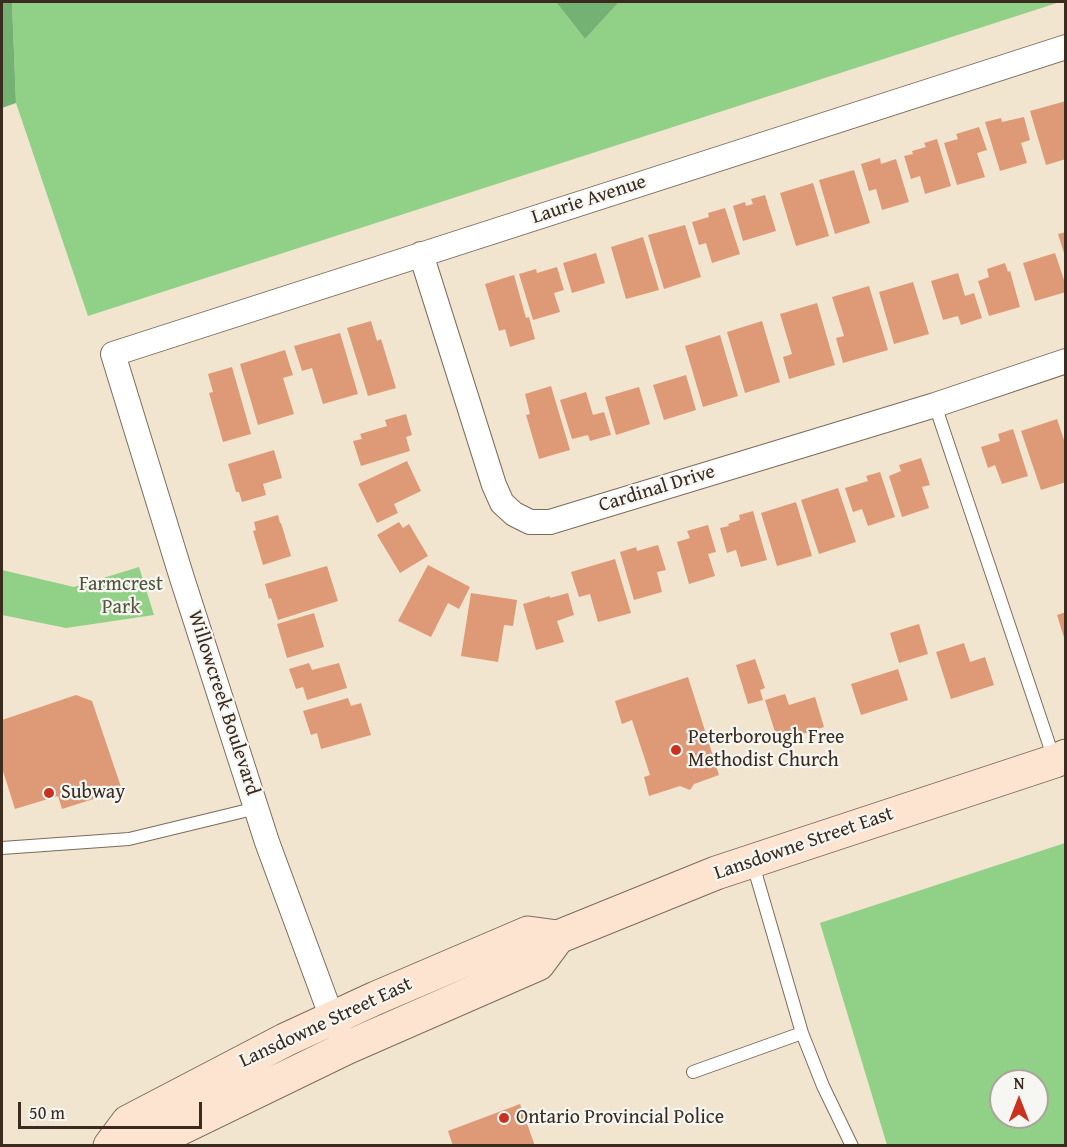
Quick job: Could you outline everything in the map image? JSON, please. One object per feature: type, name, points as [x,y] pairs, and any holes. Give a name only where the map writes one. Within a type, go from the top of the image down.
[{"type":"main road","name":"Lansdowne Street East","points":[[110,1146],[128,1122],[285,1040],[528,933],[558,937],[716,873],[1062,758]]},
{"type":"main road","name":"Lansdowne Street East","points":[[144,1146],[346,1048],[538,964],[558,937]]},
{"type":"street","name":"Laurie Avenue","points":[[113,354],[1065,47]]},
{"type":"street","name":"Cardinal Drive","points":[[421,254],[494,485],[502,503],[514,514],[530,522],[550,522],[935,405],[1065,361]]},
{"type":"street","name":"Willowcreek Boulevard","points":[[113,354],[267,842],[332,1018],[346,1048]]},
{"type":"lane","points":[[935,405],[1062,758]]},
{"type":"lane","points":[[2,848],[129,839],[257,808]]},
{"type":"lane","points":[[752,861],[801,1033],[852,1146]]},
{"type":"lane","points":[[693,1072],[801,1033]]},
{"type":"green space","points":[[2,2],[12,2],[16,103],[2,108]]},
{"type":"green space","points":[[12,2],[556,2],[585,39],[619,2],[1060,2],[88,316],[16,103]]},
{"type":"green space","points":[[556,2],[619,2],[585,39]]},
{"type":"green space","name":"Farmcrest Park","points":[[139,567],[154,615],[66,628],[2,615],[2,570],[74,587]]},
{"type":"green space","points":[[1065,843],[1065,1145],[887,1145],[820,923]]},
{"type":"building","points":[[1066,101],[1066,159],[1046,165],[1030,111]]},
{"type":"building","points":[[1024,117],[1030,140],[1021,143],[1027,163],[1000,171],[985,122],[1001,118],[1002,122]]},
{"type":"building","points":[[979,127],[987,150],[977,153],[985,177],[957,185],[944,143],[958,139],[956,134]]},
{"type":"building","points":[[937,139],[951,186],[925,194],[920,176],[911,179],[904,156],[926,147],[924,143]]},
{"type":"building","points":[[880,158],[881,164],[896,159],[909,202],[882,210],[876,189],[869,191],[861,164]]},
{"type":"building","points":[[854,170],[870,223],[835,234],[819,180]]},
{"type":"building","points":[[813,183],[829,236],[796,246],[780,193]]},
{"type":"building","points":[[765,195],[776,231],[743,241],[733,206],[745,202],[746,206],[753,204],[751,199]]},
{"type":"building","points":[[725,208],[740,254],[712,263],[706,243],[699,245],[692,222],[709,217],[708,213]]},
{"type":"building","points":[[685,225],[701,277],[664,289],[648,235]]},
{"type":"building","points":[[1066,232],[1066,256],[1065,256],[1058,234]]},
{"type":"building","points":[[643,237],[659,290],[626,299],[611,247]]},
{"type":"building","points":[[596,253],[605,283],[572,293],[563,263]]},
{"type":"building","points":[[1055,253],[1066,292],[1035,301],[1023,263]]},
{"type":"building","points":[[1005,263],[1008,272],[1010,271],[1020,307],[989,316],[978,281],[989,277],[987,269]]},
{"type":"building","points":[[557,267],[564,290],[554,293],[560,312],[533,320],[519,274],[536,269],[537,273]]},
{"type":"building","points":[[958,273],[965,296],[974,293],[982,318],[961,325],[958,316],[943,320],[931,281]]},
{"type":"building","points":[[514,275],[526,318],[529,317],[535,339],[510,347],[505,329],[499,331],[485,284]]},
{"type":"building","points":[[913,282],[929,334],[894,344],[879,292]]},
{"type":"building","points":[[869,286],[888,350],[843,363],[836,338],[844,336],[832,297]]},
{"type":"building","points":[[817,303],[835,365],[789,379],[783,357],[792,354],[780,314]]},
{"type":"building","points":[[371,321],[377,341],[381,339],[396,388],[368,396],[347,328]]},
{"type":"building","points":[[762,321],[780,382],[745,393],[727,332]]},
{"type":"building","points":[[340,333],[358,394],[323,404],[312,368],[302,371],[294,346]]},
{"type":"building","points":[[720,335],[738,396],[703,407],[685,346]]},
{"type":"building","points":[[285,350],[293,375],[283,378],[294,414],[258,425],[240,364]]},
{"type":"building","points":[[232,367],[251,434],[223,442],[209,393],[213,392],[208,374]]},
{"type":"building","points":[[686,375],[696,410],[664,420],[653,385]]},
{"type":"building","points":[[551,386],[570,450],[539,459],[526,415],[530,414],[525,394]]},
{"type":"building","points":[[639,387],[650,424],[616,435],[605,397]]},
{"type":"building","points":[[586,392],[593,415],[604,412],[611,435],[590,441],[588,435],[572,439],[560,400]]},
{"type":"building","points":[[406,414],[412,435],[406,437],[410,451],[361,466],[353,441],[362,439],[360,434],[387,426],[385,420]]},
{"type":"building","points":[[1057,419],[1066,446],[1066,482],[1041,490],[1021,431]]},
{"type":"building","points":[[1013,429],[1028,476],[1002,484],[995,465],[988,468],[981,447],[1000,441],[998,434]]},
{"type":"building","points":[[274,450],[282,478],[263,484],[266,495],[242,502],[239,492],[236,492],[228,464]]},
{"type":"building","points":[[921,458],[930,485],[922,487],[929,508],[902,517],[889,476],[901,471],[899,465]]},
{"type":"building","points":[[407,461],[421,491],[394,504],[398,513],[377,523],[358,484]]},
{"type":"building","points":[[880,472],[895,517],[868,526],[862,509],[853,512],[845,488],[868,481],[866,476]]},
{"type":"building","points":[[838,488],[856,542],[819,554],[801,500]]},
{"type":"building","points":[[796,502],[812,556],[777,566],[761,513]]},
{"type":"building","points":[[753,511],[767,560],[741,567],[736,550],[727,553],[720,528],[740,520],[739,515]]},
{"type":"building","points":[[278,515],[291,556],[263,565],[253,531],[256,530],[254,522]]},
{"type":"building","points":[[399,522],[403,528],[409,524],[428,556],[400,573],[377,535]]},
{"type":"building","points":[[708,525],[716,552],[708,554],[715,576],[689,584],[677,542],[690,538],[687,531]]},
{"type":"building","points":[[658,545],[666,570],[657,572],[662,592],[634,600],[620,552],[636,547],[637,551]]},
{"type":"building","points":[[615,559],[631,613],[598,622],[590,594],[579,597],[571,572]]},
{"type":"building","points":[[428,565],[470,587],[459,609],[448,603],[431,637],[398,621]]},
{"type":"building","points":[[327,566],[338,601],[278,620],[265,584]]},
{"type":"building","points":[[471,593],[517,600],[513,626],[504,625],[498,662],[461,656]]},
{"type":"building","points":[[568,593],[574,615],[557,621],[564,642],[536,650],[523,604]]},
{"type":"building","points":[[1066,612],[1066,641],[1065,641],[1057,615]]},
{"type":"building","points":[[314,613],[324,647],[287,658],[277,624]]},
{"type":"building","points":[[919,624],[928,654],[899,663],[890,633]]},
{"type":"building","points":[[964,643],[970,662],[985,657],[994,685],[951,699],[936,652]]},
{"type":"building","points":[[755,659],[765,688],[760,690],[763,700],[748,704],[736,665]]},
{"type":"building","points":[[309,663],[312,670],[339,663],[347,688],[307,700],[303,687],[296,689],[289,669]]},
{"type":"building","points":[[898,669],[908,700],[861,715],[851,684]]},
{"type":"building","name":"Peterborough Free Methodist Church","points":[[688,677],[719,775],[694,784],[690,790],[680,786],[649,796],[644,777],[650,775],[632,720],[622,724],[615,701]]},
{"type":"building","points":[[785,694],[789,705],[815,697],[824,727],[778,742],[765,700]]},
{"type":"building","points":[[76,695],[92,701],[122,790],[62,809],[58,796],[15,809],[2,768],[2,720]]},
{"type":"building","points":[[348,698],[351,706],[361,703],[371,735],[321,749],[317,733],[311,735],[303,711]]},
{"type":"building","name":"Ontario Provincial Police","points":[[520,1104],[535,1146],[453,1146],[448,1131]]},
{"type":"place","name":"Peterborough Free Methodist Church","points":[[676,750]]},
{"type":"place","name":"Subway","points":[[49,793]]},
{"type":"place","name":"Ontario Provincial Police","points":[[504,1118]]}]
